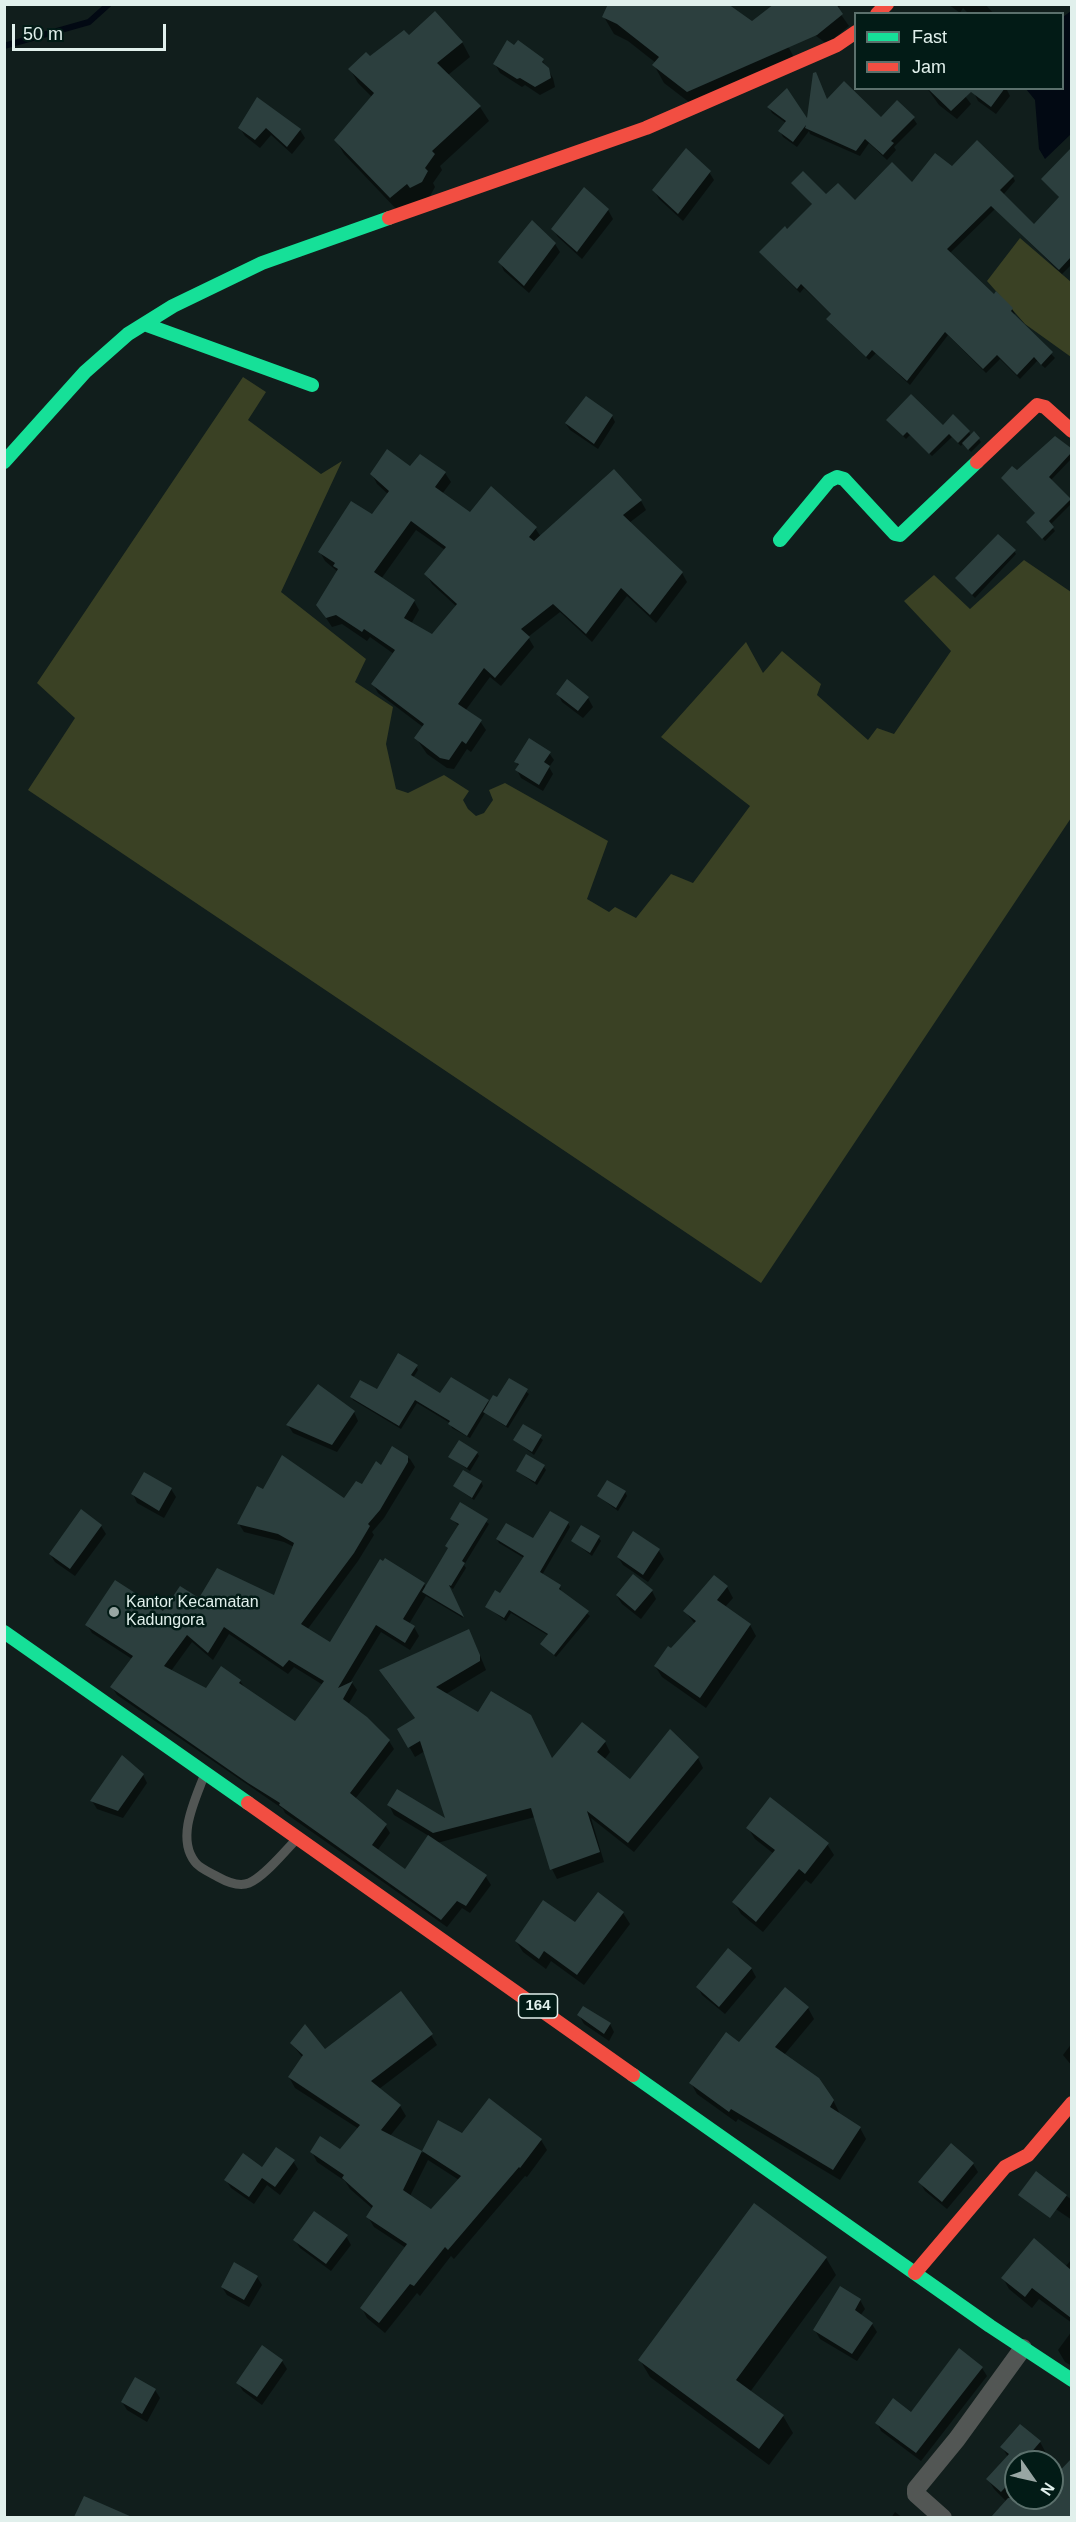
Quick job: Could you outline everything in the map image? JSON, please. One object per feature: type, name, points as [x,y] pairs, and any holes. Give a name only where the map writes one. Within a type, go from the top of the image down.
[{"type":"main road","points":[[4,462],[85,372],[128,334],[173,306],[262,263],[646,128],[837,45],[854,33]]},
{"type":"main road","points":[[144,324],[312,385]]},
{"type":"main road","points":[[780,540],[829,481],[837,477],[843,479],[895,534],[900,535],[1037,405],[1045,407],[1071,431]]},
{"type":"main road","name":"164","points":[[4,1632],[1071,2380]]},
{"type":"main road","points":[[915,2272],[1005,2167],[1028,2155],[1071,2103]]},
{"type":"street","points":[[943,2517],[916,2494],[916,2489],[957,2439],[1023,2348]]},
{"type":"lane","points":[[206,1773],[194,1802],[187,1832],[189,1849],[195,1862],[234,1884],[249,1882],[272,1865],[298,1838]]},
{"type":"green space","points":[[1020,238],[1071,282],[1071,357],[1025,324],[987,281]]},
{"type":"green space","points":[[243,377],[266,392],[248,420],[321,474],[342,461],[281,592],[366,659],[355,682],[393,707],[386,744],[396,789],[408,793],[444,775],[469,791],[463,800],[476,816],[484,813],[493,800],[489,790],[505,783],[608,841],[587,899],[609,912],[615,907],[636,918],[671,874],[693,883],[750,806],[661,737],[746,642],[763,673],[782,651],[821,684],[817,695],[868,740],[877,728],[894,734],[951,651],[904,601],[934,575],[970,609],[1024,560],[1071,592],[1071,818],[761,1283],[28,790],[75,718],[37,683]]},
{"type":"shaded area","points":[[1071,11],[1071,134],[1045,159],[1039,149],[1035,100],[1027,90],[1064,90],[1064,16]]},
{"type":"building","points":[[608,4],[728,4],[752,21],[774,4],[836,4],[843,14],[817,35],[687,92],[652,65],[659,57],[617,24],[602,17]]},
{"type":"building","points":[[435,11],[463,42],[437,63],[481,106],[432,151],[435,154],[425,168],[428,171],[422,182],[410,188],[407,184],[390,198],[334,140],[374,93],[348,69],[366,52],[370,56],[404,30],[409,35]]},
{"type":"building","points":[[507,40],[514,45],[518,40],[544,59],[542,62],[549,68],[551,78],[535,87],[493,64]]},
{"type":"building","points":[[816,72],[827,99],[844,81],[881,117],[897,100],[915,117],[891,141],[894,143],[883,155],[865,139],[856,151],[805,128],[806,125],[793,142],[778,131],[786,121],[767,107],[787,88],[807,118],[813,73]]},
{"type":"building","points":[[929,90],[1004,90],[991,107],[971,92],[951,111]]},
{"type":"building","points":[[257,97],[301,129],[287,147],[266,128],[255,140],[238,128]]},
{"type":"building","points":[[977,140],[1014,176],[1000,190],[1034,224],[1059,197],[1041,179],[1071,148],[1071,257],[1059,270],[991,206],[947,249],[994,294],[996,291],[1013,308],[1011,311],[1053,352],[1041,365],[1034,357],[1017,375],[997,355],[983,369],[945,332],[907,381],[872,350],[866,357],[826,319],[831,314],[801,284],[797,289],[759,252],[785,226],[787,229],[812,204],[791,183],[803,171],[826,194],[838,183],[855,200],[892,162],[912,182],[935,153],[952,166]]},
{"type":"building","points":[[686,148],[711,171],[678,214],[652,190]]},
{"type":"building","points":[[584,187],[609,209],[577,252],[551,229]]},
{"type":"building","points":[[532,220],[556,243],[524,286],[498,262]]},
{"type":"building","points":[[911,394],[943,425],[953,414],[970,431],[958,443],[949,434],[929,454],[907,432],[903,436],[886,420]]},
{"type":"building","points":[[586,396],[613,415],[594,444],[565,423]]},
{"type":"building","points":[[974,431],[980,438],[968,450],[962,443]]},
{"type":"building","points":[[1055,436],[1071,448],[1071,453],[1049,477],[1071,499],[1049,521],[1054,527],[1042,539],[1026,522],[1035,513],[1001,478],[1012,466],[1017,470]]},
{"type":"building","points":[[387,449],[410,466],[420,454],[446,472],[435,487],[470,512],[491,486],[537,527],[529,537],[534,541],[614,469],[642,500],[623,515],[683,572],[650,615],[621,588],[586,634],[553,604],[521,629],[530,637],[495,678],[484,668],[458,704],[482,720],[466,744],[462,741],[449,760],[440,758],[414,738],[424,724],[371,684],[395,650],[364,629],[362,632],[336,615],[326,618],[316,605],[338,569],[333,566],[335,563],[318,552],[351,501],[372,514],[389,491],[370,474]],"holes":[[[411,521],[446,547],[424,574],[457,604],[432,634],[404,618],[415,600],[374,572]]]},
{"type":"building","points":[[998,534],[1016,550],[972,595],[955,578]]},
{"type":"building","points":[[567,679],[589,697],[578,711],[556,694]]},
{"type":"building","points":[[529,738],[551,752],[544,762],[550,766],[539,785],[515,770],[519,764],[514,762]]},
{"type":"building","points":[[398,1353],[418,1365],[411,1375],[440,1393],[451,1377],[489,1400],[467,1436],[448,1424],[450,1421],[415,1400],[399,1426],[350,1397],[360,1380],[377,1389]]},
{"type":"building","points":[[509,1378],[528,1389],[506,1426],[483,1412],[493,1395],[497,1397]]},
{"type":"building","points":[[318,1384],[355,1411],[332,1445],[286,1425]]},
{"type":"building","points":[[523,1424],[542,1435],[532,1452],[513,1440]]},
{"type":"building","points":[[459,1440],[478,1452],[467,1468],[448,1457]]},
{"type":"building","points":[[392,1446],[408,1456],[408,1462],[380,1510],[368,1524],[370,1526],[354,1553],[301,1624],[330,1642],[380,1559],[383,1561],[385,1558],[425,1583],[403,1619],[415,1626],[405,1643],[376,1625],[338,1688],[353,1681],[343,1699],[367,1717],[390,1740],[350,1793],[387,1824],[372,1845],[405,1869],[428,1835],[487,1875],[466,1906],[457,1901],[441,1920],[279,1805],[280,1803],[110,1687],[133,1656],[85,1625],[115,1580],[163,1611],[180,1586],[199,1598],[217,1568],[274,1595],[294,1543],[278,1534],[237,1524],[257,1486],[263,1489],[282,1455],[344,1498],[356,1481],[362,1484],[376,1461],[381,1465]],"holes":[[[224,1627],[283,1667],[289,1660],[324,1681],[295,1721],[239,1683],[241,1680],[221,1666],[206,1688],[164,1666],[187,1635],[208,1653]]]},
{"type":"building","points":[[526,1454],[545,1465],[535,1482],[516,1471]]},
{"type":"building","points":[[463,1470],[482,1481],[472,1498],[453,1486]]},
{"type":"building","points":[[144,1472],[172,1488],[159,1511],[131,1494]]},
{"type":"building","points":[[607,1480],[626,1491],[616,1508],[597,1496]]},
{"type":"building","points":[[460,1502],[488,1519],[462,1561],[465,1563],[451,1586],[449,1585],[464,1617],[422,1592],[448,1548],[445,1546],[459,1524],[450,1519]]},
{"type":"building","points":[[81,1509],[102,1525],[70,1569],[49,1554]]},
{"type":"building","points":[[550,1511],[569,1522],[540,1572],[561,1585],[559,1589],[589,1611],[554,1655],[540,1644],[548,1634],[509,1610],[504,1618],[485,1607],[495,1590],[500,1593],[524,1556],[496,1539],[506,1523],[533,1538]]},
{"type":"building","points":[[581,1525],[600,1536],[590,1553],[571,1541]]},
{"type":"building","points":[[633,1531],[660,1549],[643,1575],[617,1557]]},
{"type":"building","points":[[633,1574],[653,1590],[635,1611],[616,1595]]},
{"type":"building","points":[[714,1575],[728,1586],[717,1600],[751,1624],[700,1698],[654,1666],[668,1646],[671,1648],[696,1621],[683,1611]]},
{"type":"building","points":[[469,1629],[480,1655],[480,1661],[436,1687],[478,1712],[491,1691],[531,1715],[552,1758],[582,1722],[606,1741],[597,1752],[630,1779],[670,1729],[699,1757],[628,1843],[587,1811],[600,1852],[550,1870],[531,1808],[433,1833],[387,1805],[397,1789],[445,1818],[420,1741],[408,1748],[397,1729],[415,1718],[379,1670]]},
{"type":"building","points":[[122,1755],[144,1774],[118,1811],[90,1801]]},
{"type":"building","points":[[770,1797],[829,1843],[805,1874],[799,1869],[756,1922],[732,1902],[775,1850],[746,1828]]},
{"type":"building","points":[[598,1892],[624,1912],[577,1975],[544,1951],[539,1959],[515,1941],[543,1900],[575,1922]]},
{"type":"building","points":[[728,1948],[752,1968],[719,2007],[696,1987]]},
{"type":"building","points":[[785,1987],[809,2007],[775,2047],[819,2078],[834,2100],[830,2107],[861,2127],[833,2170],[731,2109],[729,2112],[689,2083],[726,2032],[739,2042]]},
{"type":"building","points":[[401,1991],[433,2034],[371,2081],[401,2105],[381,2130],[422,2151],[438,2120],[462,2133],[489,2098],[542,2139],[520,2168],[448,2250],[445,2247],[414,2286],[410,2284],[379,2323],[360,2308],[407,2244],[366,2217],[373,2206],[342,2178],[344,2175],[310,2152],[320,2136],[340,2149],[360,2125],[288,2077],[303,2055],[290,2043],[305,2024],[325,2049]],"holes":[[[422,2151],[461,2176],[431,2209],[403,2190]]]},
{"type":"building","points":[[583,2006],[611,2023],[604,2034],[577,2015]]},
{"type":"building","points":[[951,2143],[974,2163],[942,2202],[918,2182]]},
{"type":"building","points":[[276,2147],[295,2160],[275,2187],[262,2178],[249,2197],[224,2180],[243,2153],[262,2167]]},
{"type":"building","points":[[1036,2171],[1067,2195],[1050,2218],[1018,2195]]},
{"type":"building","points":[[754,2203],[827,2257],[736,2380],[784,2415],[759,2449],[638,2360]]},
{"type":"building","points":[[314,2211],[348,2235],[326,2264],[293,2240]]},
{"type":"building","points":[[1034,2238],[1071,2270],[1071,2318],[1032,2288],[1025,2297],[1001,2278]]},
{"type":"building","points":[[234,2262],[258,2276],[244,2300],[221,2287]]},
{"type":"building","points":[[840,2286],[861,2299],[855,2310],[873,2323],[852,2354],[813,2330]]},
{"type":"building","points":[[262,2345],[283,2360],[257,2397],[236,2383]]},
{"type":"building","points":[[959,2348],[983,2367],[916,2453],[875,2423],[893,2398],[911,2412]]},
{"type":"building","points":[[135,2377],[156,2389],[142,2414],[121,2402]]},
{"type":"building","points":[[1020,2424],[1041,2441],[1033,2450],[1004,2450],[1000,2447]]},
{"type":"building","points":[[1004,2459],[1004,2489],[1001,2492],[986,2479]]},
{"type":"building","points":[[1071,2459],[1071,2517],[991,2517],[1004,2502],[1004,2510],[1064,2510],[1064,2466]]},
{"type":"building","points":[[84,2496],[132,2517],[74,2517]]},
{"type":"waterway","points":[[4,46],[89,22],[109,4]]},
{"type":"traffic: fast","points":[[4,462],[85,372],[128,334],[173,306],[262,263],[389,218]]},
{"type":"traffic: fast","points":[[144,324],[312,385]]},
{"type":"traffic: fast","points":[[780,540],[829,481],[837,477],[844,479],[895,534],[900,535],[977,462]]},
{"type":"traffic: fast","points":[[4,1632],[248,1803]]},
{"type":"traffic: fast","points":[[633,2075],[990,2326],[1072,2380]]},
{"type":"traffic: jam","points":[[879,12],[887,4]]},
{"type":"traffic: jam","points":[[389,218],[646,128],[837,45],[854,33]]},
{"type":"traffic: jam","points":[[977,462],[1037,405],[1045,407],[1072,431]]},
{"type":"traffic: jam","points":[[248,1803],[633,2075]]},
{"type":"traffic: jam","points":[[915,2273],[1005,2167],[1028,2155],[1072,2103]]},
{"type":"place","name":"Kantor Kecamatan Kadungora","points":[[114,1612]]}]
